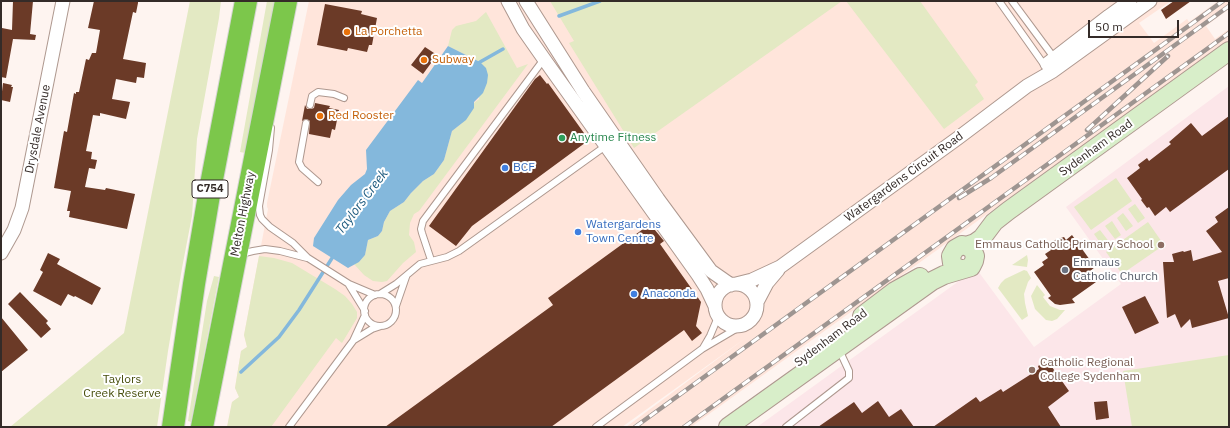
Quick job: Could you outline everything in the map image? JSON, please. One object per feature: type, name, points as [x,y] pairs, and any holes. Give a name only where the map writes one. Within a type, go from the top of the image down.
[{"type":"highway","points":[[209,195],[210,128],[232,1]]},
{"type":"highway","name":"C754","points":[[173,427],[209,195],[246,1]]},
{"type":"highway","name":"Melton Highway","points":[[202,427],[234,257],[286,1]]},
{"type":"street","name":"Drysdale Avenue","points":[[1,253],[14,230],[22,208],[63,1]]},
{"type":"street","points":[[508,1],[523,29],[544,59],[611,142],[658,199],[711,271],[734,284],[750,289],[757,302],[757,308],[752,320],[741,326],[728,326],[716,312],[707,290],[698,275],[611,142],[557,50],[526,1]]},
{"type":"street","name":"Watergardens Circuit Road","points":[[734,284],[756,278],[780,267],[1027,86],[1130,1]]},
{"type":"street","name":"Watergardens Circuit Road","points":[[1052,66],[1150,1]]},
{"type":"street","name":"Sydenham Road","points":[[963,257],[975,243],[982,238],[994,222],[1008,211],[1229,51]]},
{"type":"street","name":"Sydenham Road","points":[[714,427],[831,345],[932,281],[963,257],[992,239],[1005,228],[1229,67]]},
{"type":"street","name":"Watergardens Circuit Road","points":[[757,302],[767,283],[780,267]]},
{"type":"street","points":[[716,312],[717,296],[719,292],[727,286],[734,284]]},
{"type":"street","name":"Sydenham Road","points":[[728,427],[831,345]]},
{"type":"lane","points":[[999,1],[1052,66]]},
{"type":"lane","points":[[1012,1],[1052,66]]},
{"type":"lane","points":[[272,103],[275,58]]},
{"type":"lane","points":[[431,260],[421,229],[423,221],[544,59]]},
{"type":"lane","points":[[310,106],[312,96],[318,92],[334,94],[344,98]]},
{"type":"lane","points":[[272,118],[269,150],[260,199],[260,215],[264,222],[293,243],[308,258],[339,278],[349,284],[377,295],[390,297],[396,306]]},
{"type":"lane","points":[[306,123],[299,162],[302,168],[318,182]]},
{"type":"lane","points":[[289,427],[353,341],[365,313],[367,301],[407,275],[420,264],[447,257],[459,251],[611,142]]},
{"type":"lane","points":[[234,257],[252,251],[265,249],[308,258]]},
{"type":"lane","points":[[353,341],[372,329],[390,323],[396,314],[396,306],[407,275]]},
{"type":"lane","points":[[349,284],[372,324],[382,326]]},
{"type":"lane","points":[[702,349],[710,336],[716,312]]},
{"type":"lane","points":[[596,427],[702,349],[741,326]]},
{"type":"lane","points":[[786,427],[849,378],[849,371],[842,356],[831,345]]},
{"type":"shaded area","name":"Watergardens Town Centre","points":[[309,1],[1171,1],[1139,23],[1154,43],[1187,19],[1189,22],[1218,1],[1229,1],[1229,9],[1206,26],[1215,39],[1229,29],[1229,40],[691,427],[626,427],[747,337],[622,427],[227,427],[232,402],[239,397],[235,388],[241,351],[247,347],[244,335],[268,209],[267,203]]},
{"type":"shaded area","name":"Catholic Regional College Sydenham","points":[[1229,86],[1229,427],[757,427],[959,281],[968,278],[978,271],[1034,347],[1121,284],[1066,207]]},
{"type":"green space","name":"Taylors Creek Reserve","points":[[190,1],[221,1],[197,139],[192,216],[168,351],[157,427],[10,427],[124,333]]},
{"type":"green space","points":[[267,1],[279,1],[245,153],[240,152]]},
{"type":"green space","points":[[550,1],[842,1],[634,148],[569,43],[574,41]]},
{"type":"green space","points":[[846,1],[920,1],[978,82],[975,85],[984,99],[944,129]]},
{"type":"green space","points":[[486,12],[517,68],[528,64],[419,211],[414,214],[410,223],[409,235],[414,242],[416,252],[403,263],[387,281],[373,281],[364,275],[354,264],[359,262],[365,255],[368,240],[378,236],[382,231],[384,222],[390,211],[404,202],[423,181],[434,174],[444,160],[452,131],[461,124],[474,103],[479,99],[480,62],[448,46],[452,30],[456,26],[476,21]]},
{"type":"green space","points":[[1116,178],[1132,201],[1091,230],[1074,207]]},
{"type":"green space","points":[[1135,204],[1145,218],[1138,223],[1128,209]]},
{"type":"green space","points":[[1123,213],[1133,226],[1126,231],[1117,218]]},
{"type":"green space","points":[[1112,221],[1121,235],[1115,239],[1105,226]]},
{"type":"green space","points":[[1148,222],[1164,245],[1122,274],[1106,252]]},
{"type":"green space","points":[[1100,230],[1110,243],[1103,247],[1094,234]]},
{"type":"green space","points":[[1027,255],[1027,267],[1012,265]]},
{"type":"green space","points":[[259,256],[292,263],[335,289],[345,296],[352,304],[357,312],[357,318],[342,343],[336,338],[271,427],[227,427],[232,402],[239,397],[235,388],[241,351],[247,347],[244,335]]},
{"type":"green space","points":[[1024,270],[1027,271],[1031,278],[1024,294],[1028,316],[1022,320],[998,288],[1005,279]]},
{"type":"green space","points":[[214,276],[219,277],[191,422],[188,421],[207,301]]},
{"type":"green space","points":[[1037,285],[1045,295],[1043,297],[1050,306],[1060,310],[1065,310],[1057,319],[1052,321],[1046,320],[1035,309],[1031,296]]},
{"type":"green space","points":[[1229,355],[1229,427],[1132,427],[1123,371]]},
{"type":"water","points":[[448,46],[480,62],[486,68],[488,75],[483,93],[474,102],[474,108],[466,120],[452,131],[444,160],[434,174],[423,181],[404,202],[390,211],[384,222],[382,231],[378,236],[368,240],[365,255],[359,262],[348,268],[313,246],[314,238],[338,200],[351,185],[365,174],[367,169],[366,150],[418,80],[422,83]]},
{"type":"building","points":[[13,1],[33,1],[30,34],[36,35],[35,40],[13,39],[6,78],[1,77],[1,34],[2,28],[12,30]]},
{"type":"building","points":[[94,1],[138,1],[136,13],[133,12],[123,59],[146,63],[144,78],[137,77],[136,83],[116,79],[112,99],[130,102],[126,119],[100,113],[100,116],[93,115],[86,151],[92,152],[91,159],[97,160],[95,169],[89,168],[85,187],[105,190],[106,188],[135,194],[127,229],[69,217],[70,211],[67,211],[71,191],[54,188],[64,131],[67,132],[74,93],[76,94],[76,92],[79,92],[86,59],[89,60],[92,53],[96,53],[100,30],[88,28]]},
{"type":"building","points":[[1174,1],[1191,1],[1166,19],[1161,10]]},
{"type":"building","name":"La Porchetta","points":[[325,4],[362,11],[361,14],[377,18],[372,45],[369,45],[367,52],[348,48],[347,51],[317,45]]},
{"type":"building","name":"Subway","points":[[425,47],[437,55],[423,74],[411,65]]},
{"type":"building","points":[[540,75],[547,84],[548,83],[589,140],[472,226],[456,246],[429,226],[535,79]]},
{"type":"building","points":[[3,83],[12,85],[11,87],[13,87],[10,102],[1,100]]},
{"type":"building","name":"Red Rooster","points":[[315,103],[330,106],[329,108],[339,110],[335,130],[332,129],[330,138],[309,134],[310,121],[306,119],[302,121],[305,105],[307,109],[311,109],[314,108]]},
{"type":"building","points":[[1229,116],[1229,169],[1170,212],[1166,207],[1155,216],[1149,207],[1147,208],[1141,200],[1142,199],[1127,178],[1140,168],[1138,165],[1139,164],[1147,158],[1149,161],[1171,144],[1169,142],[1191,123],[1202,136]]},
{"type":"building","points":[[1229,207],[1229,278],[1218,281],[1229,318],[1192,328],[1190,319],[1181,328],[1175,314],[1167,318],[1163,262],[1174,262],[1172,254],[1183,251],[1191,250],[1193,261],[1222,252],[1206,231],[1218,222],[1215,217]]},
{"type":"building","points":[[650,224],[664,241],[660,244],[701,302],[696,326],[702,333],[692,341],[684,330],[551,427],[385,427],[553,305],[548,298]]},
{"type":"building","name":"Emmaus Catholic Church","points":[[1072,235],[1095,267],[1089,272],[1096,282],[1072,299],[1075,303],[1060,305],[1055,304],[1048,298],[1051,296],[1034,272],[1044,265],[1042,262],[1048,258],[1045,254],[1051,250],[1046,243],[1064,237],[1066,240]]},
{"type":"building","points":[[48,253],[60,259],[57,264],[101,288],[92,305],[68,294],[61,306],[33,291],[43,272],[40,270]]},
{"type":"building","points":[[20,292],[48,321],[46,323],[51,329],[41,338],[8,304]]},
{"type":"building","points":[[1145,296],[1159,323],[1135,334],[1122,307]]},
{"type":"building","points":[[1,317],[28,350],[1,372]]},
{"type":"building","points":[[1047,360],[1069,391],[1048,407],[1061,427],[933,427],[976,397],[980,402],[1001,389],[1003,392],[1039,369],[1038,366]]},
{"type":"building","points":[[878,401],[889,417],[901,409],[914,427],[818,427],[854,402],[862,413]]},
{"type":"building","points":[[1107,401],[1109,418],[1096,420],[1094,402]]},
{"type":"waterway","name":"Taylors Creek","points":[[559,16],[600,1]]},
{"type":"waterway","name":"Taylors Creek","points":[[478,64],[503,49]]},
{"type":"waterway","name":"Taylors Creek","points":[[241,372],[279,337],[299,310],[334,255]]},
{"type":"railway","points":[[635,427],[1223,1]]},
{"type":"railway","points":[[959,198],[991,178],[1229,6]]},
{"type":"railway","points":[[684,427],[1229,33]]},
{"type":"railway","points":[[1087,130],[1168,56]]},
{"type":"place","name":"La Porchetta","points":[[347,32]]},
{"type":"place","name":"Subway","points":[[424,60]]},
{"type":"place","name":"Red Rooster","points":[[320,116]]},
{"type":"place","name":"Anytime Fitness","points":[[562,138]]},
{"type":"place","name":"BCF","points":[[505,168]]},
{"type":"place","name":"Watergardens Town Centre","points":[[578,232]]},
{"type":"place","name":"Emmaus Catholic Primary School","points":[[1161,245]]},
{"type":"place","name":"Emmaus Catholic Church","points":[[1065,270]]},
{"type":"place","name":"Anaconda","points":[[634,294]]},
{"type":"place","name":"Catholic Regional College Sydenham","points":[[1032,370]]}]
